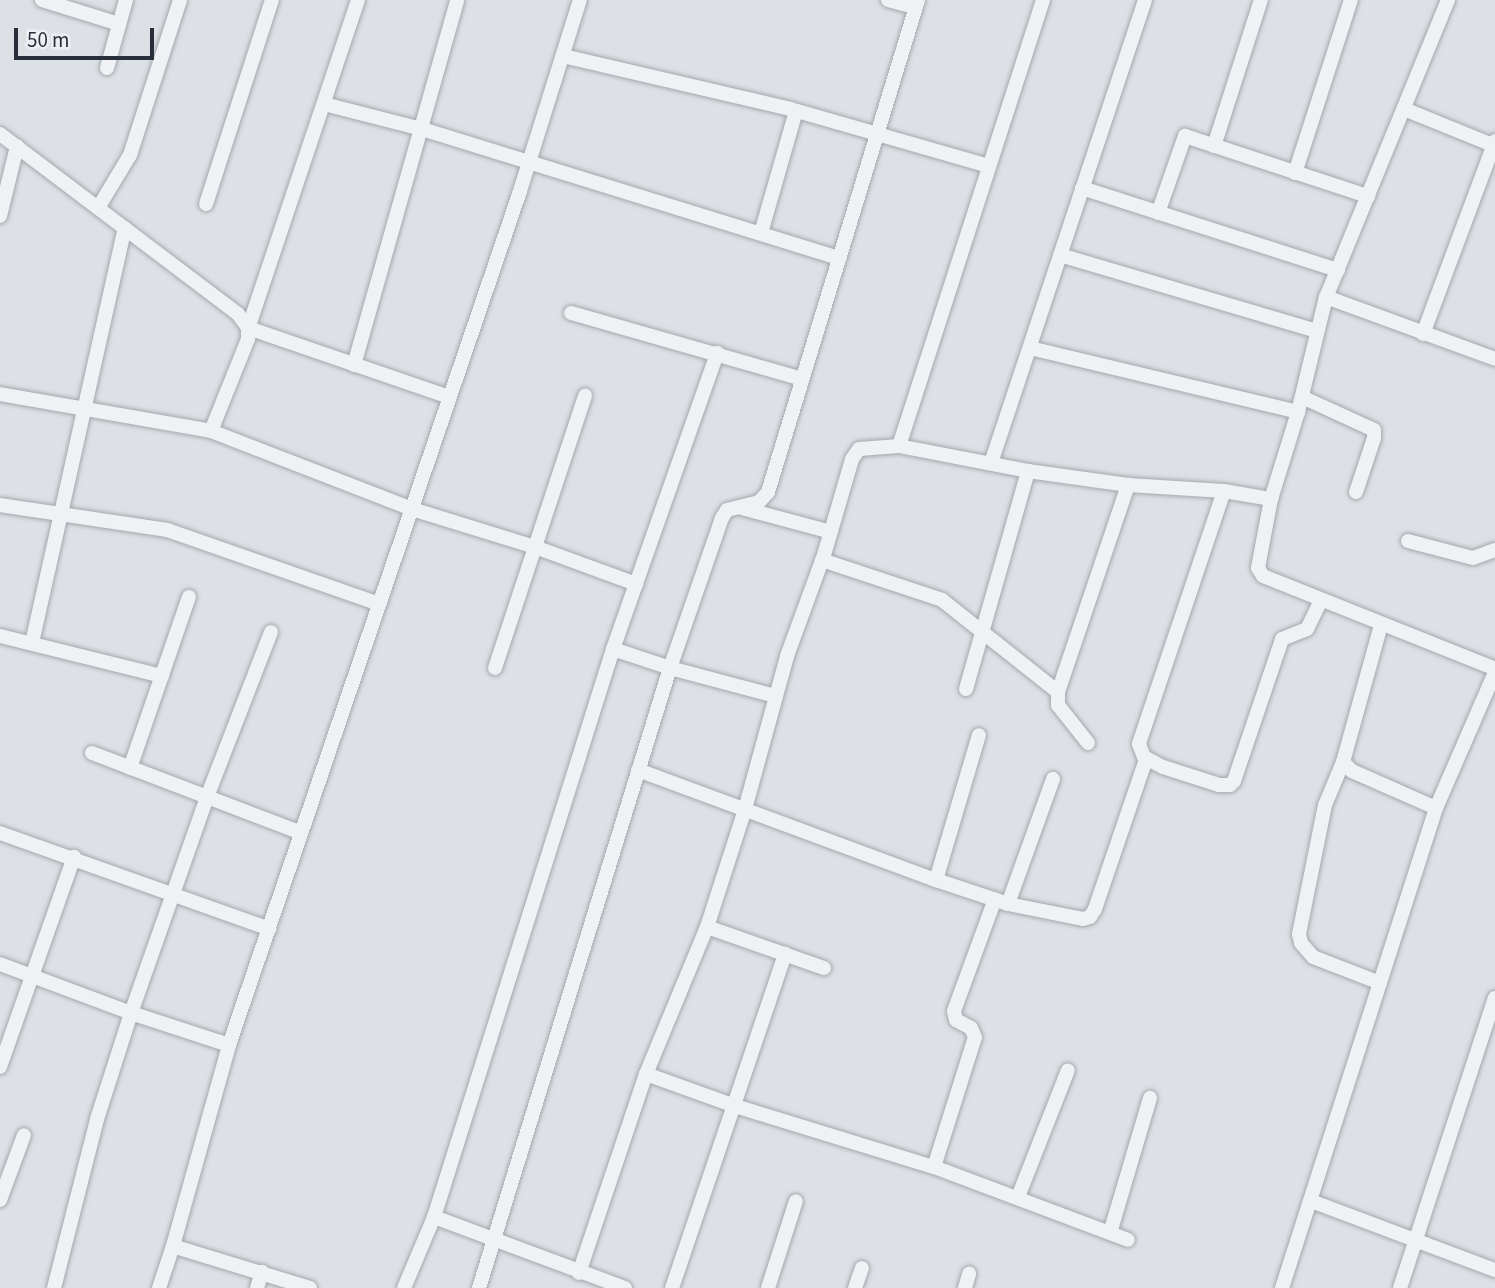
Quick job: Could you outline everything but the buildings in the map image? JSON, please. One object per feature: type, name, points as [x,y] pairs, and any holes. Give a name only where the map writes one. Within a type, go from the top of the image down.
[{"type":"street","points":[[42,0],[119,24]]},
{"type":"street","points":[[107,68],[126,0]]},
{"type":"street","points":[[98,208],[130,155],[180,0]]},
{"type":"street","points":[[206,204],[272,0]]},
{"type":"street","points":[[211,431],[248,339],[248,328],[358,0]]},
{"type":"street","points":[[354,365],[457,0]]},
{"type":"street","points":[[159,1288],[229,1045],[530,162],[580,0]]},
{"type":"street","points":[[479,1288],[670,668],[722,518],[727,510],[759,502],[768,492],[917,3],[888,0]]},
{"type":"street","points":[[899,446],[1043,0]]},
{"type":"street","points":[[991,463],[1145,0]]},
{"type":"street","points":[[1214,146],[1261,0]]},
{"type":"street","points":[[1295,173],[1351,0]]},
{"type":"street","points":[[1282,1288],[1436,808],[1495,671],[1259,573],[1272,499],[1298,412],[1326,297],[1448,0]]},
{"type":"street","points":[[563,55],[796,111],[989,166]]},
{"type":"street","points":[[324,104],[422,129],[840,258]]},
{"type":"street","points":[[1404,109],[1494,144],[1423,334]]},
{"type":"street","points":[[761,233],[796,111]]},
{"type":"street","points":[[0,134],[238,313],[248,328],[450,397]]},
{"type":"street","points":[[1158,212],[1183,137],[1368,196]]},
{"type":"street","points":[[0,216],[17,146]]},
{"type":"street","points":[[1083,188],[1338,270]]},
{"type":"street","points":[[32,643],[125,228]]},
{"type":"street","points":[[1060,255],[1316,331]]},
{"type":"street","points":[[1326,297],[1495,359]]},
{"type":"street","points":[[571,313],[802,379]]},
{"type":"street","points":[[1030,348],[1298,412]]},
{"type":"street","points":[[404,1288],[434,1217],[613,649],[718,353]]},
{"type":"street","points":[[0,394],[211,431],[412,509],[534,547],[636,584]]},
{"type":"street","points":[[495,668],[585,396]]},
{"type":"street","points":[[1302,397],[1374,430],[1374,438],[1356,492]]},
{"type":"street","points":[[579,1273],[646,1074],[707,927],[745,809],[775,696],[822,560],[855,453],[866,446],[899,446],[1028,471],[1128,485],[1224,491],[1272,499]]},
{"type":"street","points":[[965,689],[1028,471]]},
{"type":"street","points":[[1088,743],[1058,705],[1058,692],[1128,485]]},
{"type":"street","points":[[638,770],[936,880],[1001,901],[1069,918],[1090,917],[1146,759],[1139,744],[1224,491]]},
{"type":"street","points":[[0,505],[167,530],[379,604]]},
{"type":"street","points":[[737,507],[831,532]]},
{"type":"street","points":[[1408,541],[1473,558],[1495,550]]},
{"type":"street","points":[[822,560],[942,600],[1058,692]]},
{"type":"street","points":[[130,768],[190,597]]},
{"type":"street","points":[[1146,759],[1219,785],[1230,785],[1234,781],[1282,639],[1307,629],[1321,600]]},
{"type":"street","points":[[1380,984],[1313,957],[1301,943],[1300,934],[1325,805],[1343,762],[1381,625]]},
{"type":"street","points":[[54,1288],[97,1119],[131,1013],[207,797],[271,632]]},
{"type":"street","points":[[0,636],[162,676]]},
{"type":"street","points":[[613,649],[670,668],[775,696]]},
{"type":"street","points":[[936,880],[979,735]]},
{"type":"street","points":[[92,753],[301,833]]},
{"type":"street","points":[[1343,762],[1352,771],[1436,808]]},
{"type":"street","points":[[934,1167],[975,1037],[971,1028],[956,1020],[954,1011],[1053,779]]},
{"type":"street","points":[[0,833],[74,857],[269,929]]},
{"type":"street","points":[[0,1067],[74,857]]},
{"type":"street","points":[[707,927],[824,968]]},
{"type":"street","points":[[672,1288],[785,954]]},
{"type":"street","points":[[0,964],[33,974],[131,1013],[229,1045]]},
{"type":"street","points":[[1400,1288],[1495,999]]},
{"type":"street","points":[[1018,1197],[1068,1070]]},
{"type":"street","points":[[646,1074],[732,1105],[934,1167],[1128,1240]]},
{"type":"street","points":[[1111,1233],[1150,1098]]},
{"type":"street","points":[[0,1200],[24,1135]]},
{"type":"street","points":[[768,1288],[796,1201]]},
{"type":"street","points":[[1311,1201],[1495,1270]]},
{"type":"street","points":[[434,1217],[625,1288]]},
{"type":"street","points":[[173,1245],[310,1288]]},
{"type":"street","points":[[855,1288],[862,1268]]},
{"type":"street","points":[[257,1288],[262,1272]]}]
